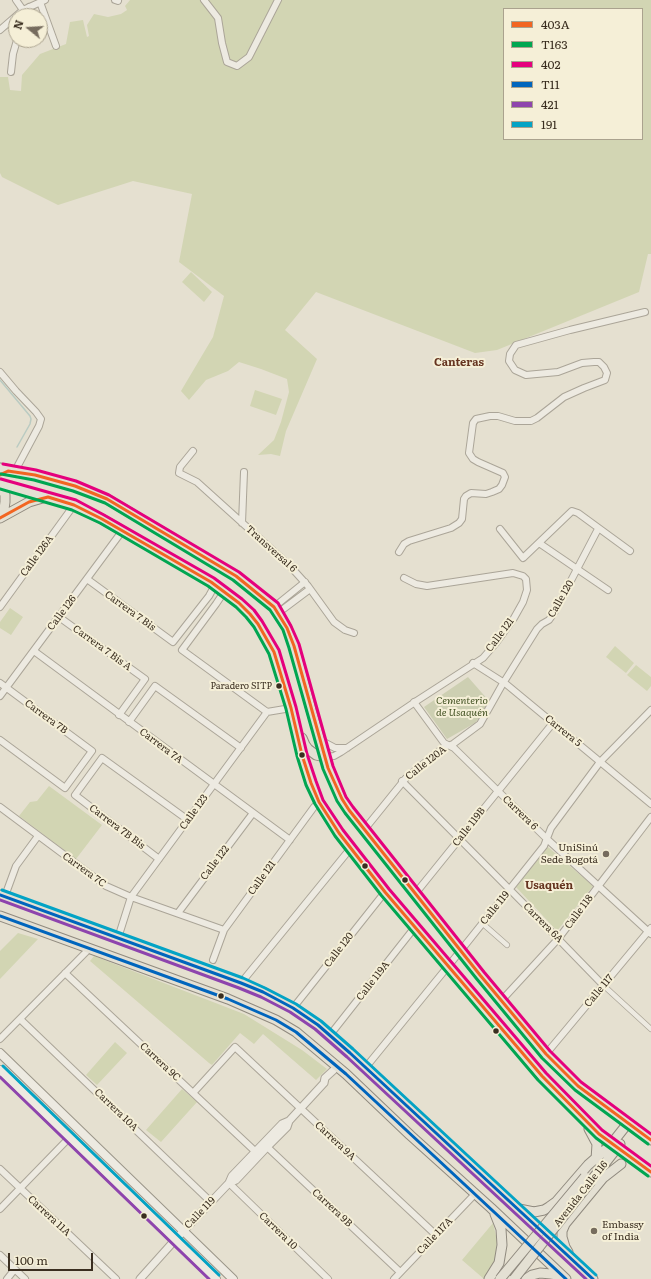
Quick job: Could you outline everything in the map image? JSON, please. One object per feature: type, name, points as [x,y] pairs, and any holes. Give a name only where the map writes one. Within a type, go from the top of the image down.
[{"type":"main road","points":[[6,471],[75,486],[107,499],[236,576],[276,610],[287,628],[294,646],[329,771],[342,799],[364,830],[415,894],[501,1001],[546,1054],[578,1086],[651,1140]]},
{"type":"main road","points":[[0,484],[74,505],[123,530],[215,585],[250,614],[265,634],[274,652],[291,708],[302,755],[319,802],[328,818],[350,849],[534,1067],[599,1134],[651,1172]]},
{"type":"main road","points":[[0,484],[5,495],[5,502],[0,517]]},
{"type":"main road","points":[[0,517],[29,502],[48,497]]},
{"type":"main road","points":[[286,691],[295,713],[304,745],[312,752],[325,757]]},
{"type":"main road","points":[[2,895],[241,983],[263,992],[293,1008],[330,1035],[366,1067],[593,1279]]},
{"type":"main road","points":[[0,916],[228,999],[271,1018],[296,1032],[338,1068],[491,1208],[564,1278]]},
{"type":"main road","points":[[0,1053],[233,1279]]},
{"type":"main road","points":[[0,1070],[216,1279]]},
{"type":"main road","points":[[578,1113],[596,1141],[598,1148],[595,1164]]},
{"type":"main road","name":"Avenida Calle 116","points":[[514,1279],[588,1179],[595,1164],[614,1146],[630,1125]]},
{"type":"main road","points":[[518,1209],[534,1212],[544,1210],[549,1207],[614,1146]]},
{"type":"main road","points":[[595,1164],[638,1163]]},
{"type":"main road","points":[[573,1260],[564,1243],[562,1232],[565,1224],[603,1178],[621,1164]]},
{"type":"main road","name":"Avenida Calle 116","points":[[500,1279],[588,1179]]},
{"type":"main road","points":[[489,1279],[499,1263],[502,1245],[500,1229],[491,1208]]},
{"type":"main road","points":[[526,1279],[540,1273],[551,1274],[564,1278]]},
{"type":"street","points":[[204,0],[218,18],[227,62],[237,66],[249,57],[278,0]]},
{"type":"street","points":[[29,7],[42,1],[56,46]]},
{"type":"street","points":[[0,30],[8,23]]},
{"type":"street","points":[[12,72],[12,54],[14,48]]},
{"type":"street","points":[[399,552],[404,544],[409,541],[451,528],[459,523],[462,519],[464,500],[466,496],[471,493],[486,494],[499,489],[502,485],[505,477],[503,473],[478,462],[473,459],[469,453],[473,423],[476,419],[498,416],[515,421],[531,421],[564,397],[605,380],[606,374],[604,367],[599,362],[582,363],[558,372],[526,375],[515,370],[509,361],[510,354],[516,346],[570,330],[646,312]]},
{"type":"street","points":[[0,372],[36,412],[41,422],[6,471]]},
{"type":"street","name":"Transversal 6","points":[[193,452],[180,467],[179,473],[196,482],[289,564],[305,582],[334,622],[346,630],[354,633]]},
{"type":"street","points":[[242,523],[244,472]]},
{"type":"street","name":"Calle 126A","points":[[0,607],[74,505]]},
{"type":"street","points":[[500,529],[524,558],[572,511],[578,513],[630,551]]},
{"type":"street","name":"Calle 120","points":[[504,683],[536,629],[549,620],[554,613],[598,529]]},
{"type":"street","name":"Calle 126","points":[[0,696],[123,530]]},
{"type":"street","points":[[539,543],[608,590]]},
{"type":"street","name":"Calle 121","points":[[325,757],[334,756],[347,748],[414,702],[483,658],[514,618],[527,593],[528,585],[523,576],[513,573],[427,586],[416,584],[404,578]]},
{"type":"street","name":"Carrera 7 Bis","points":[[87,579],[173,642],[215,585]]},
{"type":"street","points":[[276,610],[305,582]]},
{"type":"street","points":[[276,610],[310,589]]},
{"type":"street","points":[[224,592],[182,650],[267,712],[291,708]]},
{"type":"street","name":"Carrera 7 Bis A","points":[[59,617],[145,679],[119,714]]},
{"type":"street","name":"Carrera 7A","points":[[34,651],[290,840]]},
{"type":"street","name":"Carrera 5","points":[[473,663],[504,683],[651,804]]},
{"type":"street","name":"Carrera 7B","points":[[0,683],[92,751],[65,788],[0,740]]},
{"type":"street","name":"Calle 120A","points":[[364,830],[402,781],[444,747],[480,724],[504,683]]},
{"type":"street","points":[[129,722],[155,686],[241,748]]},
{"type":"street","name":"Carrera 6","points":[[414,702],[444,743],[454,748],[547,839],[650,932]]},
{"type":"street","name":"Calle 119","points":[[366,1067],[449,966],[544,846],[551,828],[600,762],[651,710]]},
{"type":"street","name":"Calle 123","points":[[118,938],[131,897],[267,712]]},
{"type":"street","name":"Calle 119B","points":[[415,894],[553,723]]},
{"type":"street","points":[[320,740],[335,748],[347,748]]},
{"type":"street","name":"Carrera 7B Bis","points":[[159,859],[75,795],[102,758],[188,820]]},
{"type":"street","name":"Carrera 6A","points":[[402,781],[603,985],[651,1029]]},
{"type":"street","name":"Calle 121","points":[[213,960],[224,930],[319,802]]},
{"type":"street","name":"Carrera 7C","points":[[0,807],[106,886],[131,897],[224,930]]},
{"type":"street","name":"Calle 122","points":[[178,913],[253,813]]},
{"type":"street","name":"Calle 118","points":[[501,1001],[558,939],[651,817]]},
{"type":"street","points":[[2,895],[16,866],[38,836]]},
{"type":"street","points":[[241,983],[350,849]]},
{"type":"street","name":"Calle 120","points":[[293,1008],[385,892]]},
{"type":"street","points":[[482,924],[507,945]]},
{"type":"street","name":"Calle 119A","points":[[330,1035],[416,927]]},
{"type":"street","name":"Calle 117","points":[[546,1054],[603,985],[650,932]]},
{"type":"street","points":[[0,1039],[90,948]]},
{"type":"street","name":"Carrera 9C","points":[[65,973],[257,1153]]},
{"type":"street","name":"Carrera 10A","points":[[20,1019],[211,1202]]},
{"type":"street","name":"Carrera 9A","points":[[193,1093],[235,1047],[436,1235]]},
{"type":"street","name":"Calle 119","points":[[140,1279],[229,1183],[232,1176],[265,1145],[282,1124],[289,1121],[324,1083],[325,1078],[338,1068]]},
{"type":"street","points":[[0,1209],[70,1137]]},
{"type":"street","name":"Carrera 9B","points":[[265,1145],[400,1272]]},
{"type":"street","name":"Carrera 11A","points":[[0,1169],[116,1279]]},
{"type":"street","name":"Carrera 10","points":[[229,1183],[328,1279]]},
{"type":"street","name":"Calle 117A","points":[[394,1279],[475,1194]]},
{"type":"street","points":[[0,1254],[25,1279]]},
{"type":"street","points":[[7,1279],[15,1269]]},
{"type":"green space","points":[[130,0],[651,0],[651,254],[648,254],[639,292],[497,350],[475,353],[316,292],[285,330],[317,359],[286,431],[280,456],[271,454],[258,455],[274,440],[281,422],[289,392],[287,379],[239,362],[228,371],[206,380],[189,400],[181,391],[213,337],[224,296],[179,262],[192,194],[133,181],[58,205],[2,177],[0,173],[0,77],[8,77],[10,90],[21,91],[22,75],[40,54],[66,44],[70,22],[83,20],[87,37],[89,36],[87,25],[94,14],[108,17],[121,14],[127,10],[125,6]]},
{"type":"green space","points":[[191,272],[212,292],[204,302],[182,282]]},
{"type":"green space","points":[[255,390],[282,399],[276,415],[250,406]]},
{"type":"green space","points":[[10,608],[23,617],[11,635],[0,628],[0,622]]},
{"type":"green space","points":[[615,646],[634,663],[626,673],[606,657]]},
{"type":"green space","points":[[636,665],[651,677],[651,686],[647,691],[627,675]]},
{"type":"green space","name":"Cementerio de Usaquén","points":[[468,677],[489,701],[475,723],[447,739],[424,707]]},
{"type":"green space","points":[[49,786],[102,825],[76,859],[19,816],[30,802],[37,801]]},
{"type":"green space","points":[[548,847],[593,886],[557,931],[516,887]]},
{"type":"green space","points":[[18,933],[38,939],[0,979],[0,951]]},
{"type":"green space","points":[[94,956],[244,1014],[302,1050],[327,1069],[316,1080],[263,1034],[254,1044],[240,1033],[212,1065],[90,961]]},
{"type":"green space","points":[[115,1042],[127,1053],[97,1085],[86,1075]]},
{"type":"green space","points":[[182,1089],[197,1102],[161,1142],[146,1130]]},
{"type":"green space","points":[[493,1223],[497,1240],[496,1258],[484,1279],[462,1260]]},
{"type":"waterway","points":[[0,380],[31,419],[30,424],[17,447]]},
{"type":"transit line","name":"402","points":[[3,464],[36,470],[76,481],[109,495],[239,572],[278,603],[299,644],[333,766],[346,797],[353,807],[484,972],[550,1051],[581,1082],[651,1134]]},
{"type":"transit line","name":"403A","points":[[0,475],[8,471],[35,475],[75,486],[107,499],[236,576],[274,607],[287,628],[294,646],[328,768],[342,799],[349,810],[480,975],[546,1054],[578,1086],[651,1140]]},
{"type":"transit line","name":"T163","points":[[1,474],[34,480],[73,491],[105,503],[233,580],[270,610],[283,630],[323,769],[337,801],[345,813],[476,978],[542,1058],[575,1090],[648,1144]]},
{"type":"transit line","name":"402","points":[[1,479],[76,500],[214,578],[254,610],[279,650],[296,707],[307,754],[316,781],[323,800],[343,830],[389,889],[546,1073],[602,1130],[651,1166]]},
{"type":"transit line","name":"T163","points":[[0,489],[72,510],[100,523],[208,586],[236,607],[246,617],[254,627],[269,654],[286,709],[297,756],[306,785],[315,804],[335,836],[381,895],[538,1080],[596,1138],[648,1176]]},
{"type":"transit line","name":"403A","points":[[0,518],[29,502],[48,497],[74,505],[102,519],[211,582],[239,603],[250,614],[258,624],[274,652],[311,783],[319,802],[339,833],[385,892],[542,1076],[599,1134],[651,1172]]},
{"type":"transit line","name":"191","points":[[2,890],[243,978],[296,1004],[321,1021],[353,1049],[596,1275]]},
{"type":"transit line","name":"T11","points":[[0,895],[241,983],[263,992],[293,1008],[318,1025],[350,1053],[593,1279]]},
{"type":"transit line","name":"421","points":[[0,900],[239,988],[261,997],[290,1012],[315,1029],[347,1057],[586,1279]]},
{"type":"transit line","name":"T11","points":[[0,916],[228,999],[276,1020],[296,1032],[346,1074],[566,1279]]},
{"type":"transit line","name":"191","points":[[3,1066],[219,1275]]},
{"type":"transit line","name":"421","points":[[0,1077],[209,1279]]},
{"type":"place","name":"Paradero SITP","points":[[279,686]]},
{"type":"place","name":"UniSinú Sede Bogotá","points":[[606,854]]},
{"type":"place","name":"Embassy of India","points":[[594,1231]]},
{"type":"district","name":"Canteras","points":[[459,363]]},
{"type":"district","name":"Usaquén","points":[[549,886]]}]
